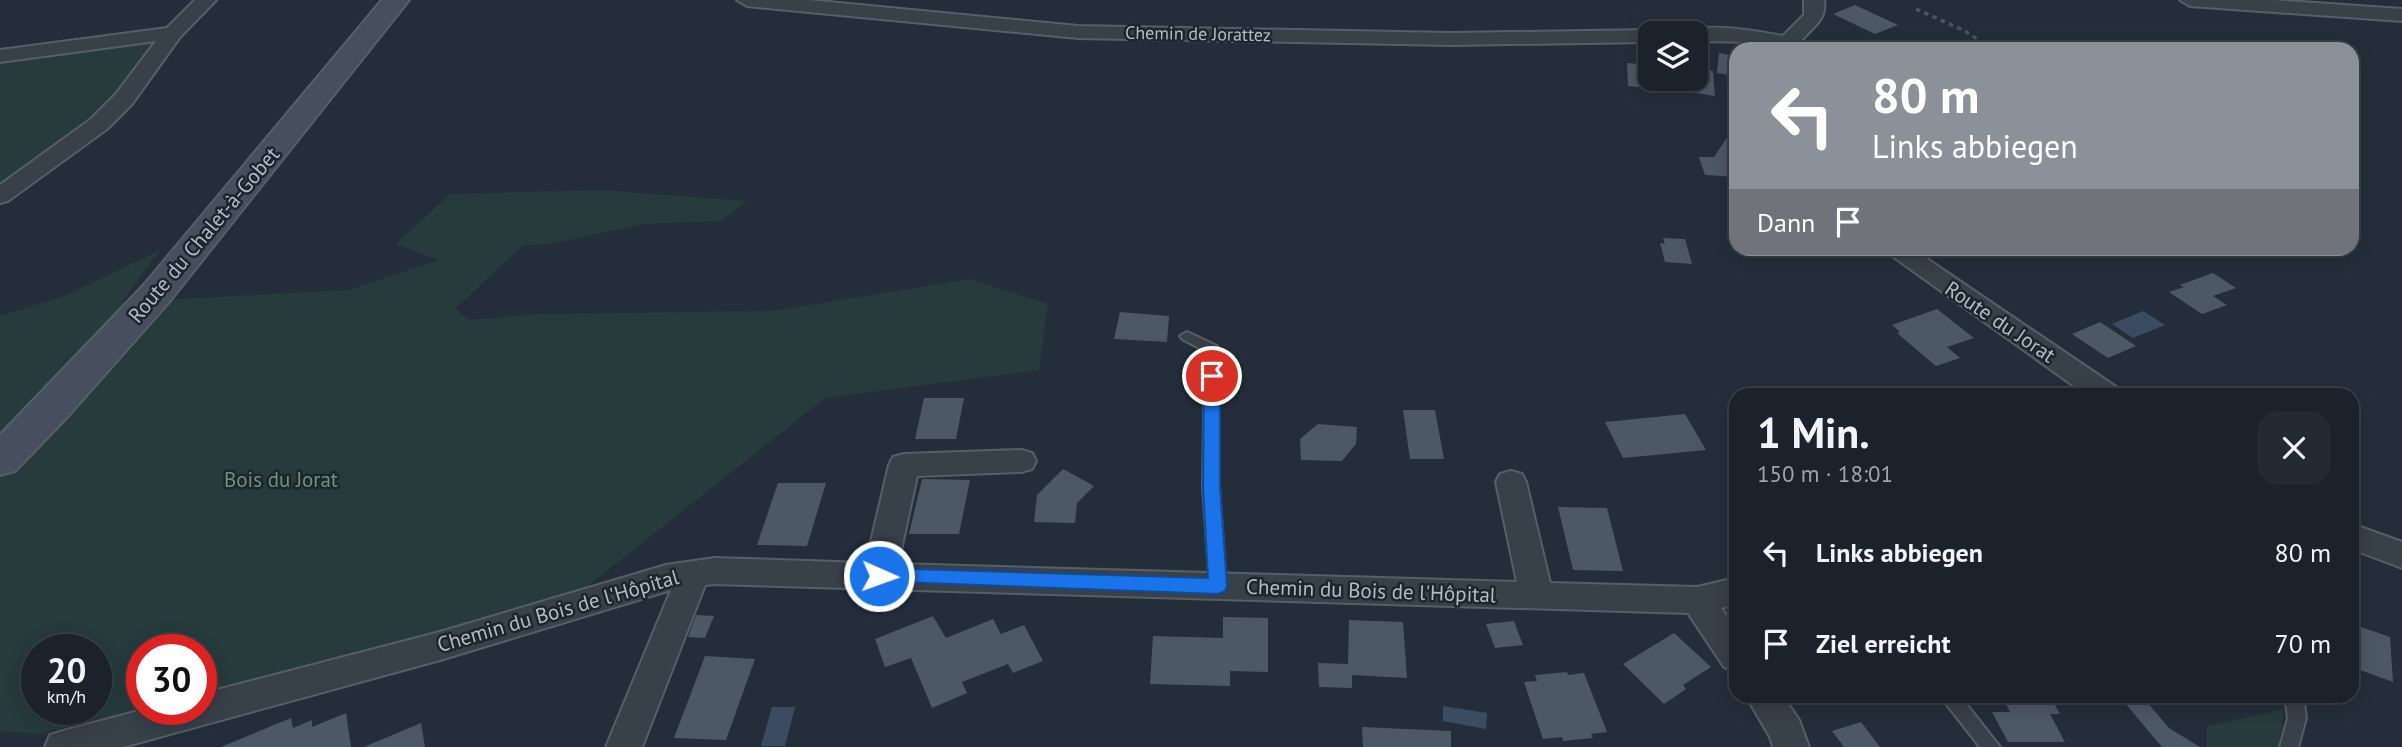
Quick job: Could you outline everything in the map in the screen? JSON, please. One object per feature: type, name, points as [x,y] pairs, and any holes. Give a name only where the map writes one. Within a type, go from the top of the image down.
[{"type":"main road","name":"Route du Chalet-à-Gobet","points":[[0,460],[164,284],[396,0]]},
{"type":"street","points":[[0,196],[99,124],[124,99],[173,33],[206,0]]},
{"type":"street","name":"Chemin de Jorattez","points":[[747,0],[1078,32],[1451,39],[1638,36]]},
{"type":"street","points":[[1791,42],[1814,17],[1814,0]]},
{"type":"street","points":[[2190,0],[2402,15]]},
{"type":"street","points":[[0,56],[173,33]]},
{"type":"street","points":[[1708,35],[1752,36],[1773,42]]},
{"type":"street","name":"Route du Jorat","points":[[1904,256],[2097,388]]},
{"type":"street","points":[[879,576],[904,465],[1021,461]]},
{"type":"street","points":[[1511,482],[1537,596]]},
{"type":"street","points":[[2359,539],[2402,555]]},
{"type":"street","name":"Chemin du Bois de l'Hôpital","points":[[63,747],[440,646],[666,578],[715,571],[1697,600],[1729,593]]},
{"type":"street","points":[[624,747],[694,573]]},
{"type":"street","points":[[1697,600],[1729,647]]},
{"type":"street","points":[[1768,703],[1786,731],[1791,747]]},
{"type":"lane","points":[[1187,336],[1212,349],[1211,487],[1218,586]]},
{"type":"lane","points":[[1955,703],[1992,747]]},
{"type":"lane","points":[[2289,747],[2297,718],[2295,703]]},
{"type":"path","points":[[1916,9],[1965,31],[1982,42]]},
{"type":"green space","points":[[159,38],[115,99],[91,124],[0,190],[0,58]]},
{"type":"green space","name":"Bois du Jorat","points":[[601,190],[747,201],[721,221],[644,224],[550,244],[523,245],[455,309],[469,320],[539,314],[773,311],[969,279],[1048,304],[1039,370],[825,398],[526,635],[318,663],[217,689],[217,634],[126,634],[126,712],[112,716],[112,634],[21,634],[21,725],[75,725],[40,734],[0,731],[0,316],[67,295],[160,250],[122,302],[349,290],[438,260],[396,244],[450,194]]},
{"type":"green space","points":[[2284,709],[2279,747],[2207,747],[2207,726]]},
{"type":"water","points":[[2143,311],[2165,325],[2133,338],[2112,324]]},
{"type":"water","points":[[1443,706],[1487,713],[1486,729],[1443,721]]},
{"type":"water","points":[[772,707],[795,707],[785,746],[761,746]]},
{"type":"building","points":[[1855,5],[1898,25],[1875,34],[1833,14]]},
{"type":"building","points":[[1719,53],[1729,55],[1729,75],[1717,73]]},
{"type":"building","points":[[1627,63],[1638,64],[1638,87],[1628,86]]},
{"type":"building","points":[[1708,70],[1713,71],[1715,96],[1696,93],[1708,91]]},
{"type":"building","points":[[1729,134],[1729,177],[1705,175],[1699,157],[1714,157]]},
{"type":"building","points":[[1663,238],[1685,239],[1692,264],[1665,262],[1660,243],[1665,244]]},
{"type":"building","points":[[2213,273],[2236,288],[2213,296],[2227,305],[2202,314],[2169,292],[2184,287],[2180,285]]},
{"type":"building","points":[[1937,309],[1974,338],[1947,347],[1960,358],[1936,366],[1897,333],[1900,332],[1892,325]]},
{"type":"building","points":[[1120,312],[1169,316],[1167,342],[1114,339]]},
{"type":"building","points":[[2100,322],[2136,346],[2108,358],[2072,334]]},
{"type":"building","points":[[924,398],[964,398],[956,439],[915,439]]},
{"type":"building","points":[[1403,410],[1435,410],[1444,459],[1410,459]]},
{"type":"building","points":[[1685,414],[1706,450],[1623,458],[1605,422]]},
{"type":"building","points":[[1318,424],[1357,427],[1356,444],[1342,461],[1301,460],[1300,439]]},
{"type":"building","points":[[1063,469],[1094,486],[1077,503],[1075,523],[1034,522],[1037,495]]},
{"type":"building","points":[[922,479],[970,480],[959,534],[909,534]]},
{"type":"building","points":[[778,483],[826,483],[807,546],[757,545]]},
{"type":"building","points":[[1558,507],[1607,508],[1623,571],[1573,570]]},
{"type":"building","points":[[696,615],[714,616],[705,638],[688,637]]},
{"type":"building","points":[[933,616],[946,638],[993,619],[1001,634],[1024,625],[1043,661],[1013,673],[1008,664],[962,682],[967,693],[932,708],[911,658],[885,667],[875,639]]},
{"type":"building","points":[[1223,617],[1268,618],[1268,672],[1230,671],[1230,686],[1150,684],[1153,636],[1223,638]]},
{"type":"building","points":[[1349,620],[1403,622],[1407,678],[1352,675],[1352,688],[1319,687],[1318,663],[1348,664]]},
{"type":"building","points":[[1514,621],[1523,645],[1495,648],[1486,624]]},
{"type":"building","points":[[2359,626],[2390,637],[2393,682],[2359,670]]},
{"type":"building","points":[[1674,633],[1711,667],[1683,685],[1686,689],[1664,704],[1623,664]]},
{"type":"building","points":[[705,656],[755,659],[726,740],[674,738]]},
{"type":"building","points":[[1567,672],[1568,675],[1584,673],[1607,732],[1591,734],[1593,738],[1563,741],[1562,737],[1543,739],[1524,682],[1537,681],[1535,675]]},
{"type":"building","points":[[2006,703],[2054,703],[2060,714],[2050,714],[2065,742],[2008,742],[1992,712],[2010,712]]},
{"type":"building","points":[[2125,703],[2148,703],[2169,728],[2200,747],[2162,747]]},
{"type":"building","points":[[346,713],[351,747],[221,747],[291,718],[293,728],[312,720],[312,727]]},
{"type":"building","points":[[1861,722],[1880,747],[1844,747],[1832,731]]},
{"type":"building","points":[[421,723],[425,747],[364,747]]},
{"type":"building","points":[[1362,727],[1451,731],[1451,747],[1363,747]]},
{"type":"route","points":[[879,576],[1218,586],[1211,487],[1212,376]]}]
